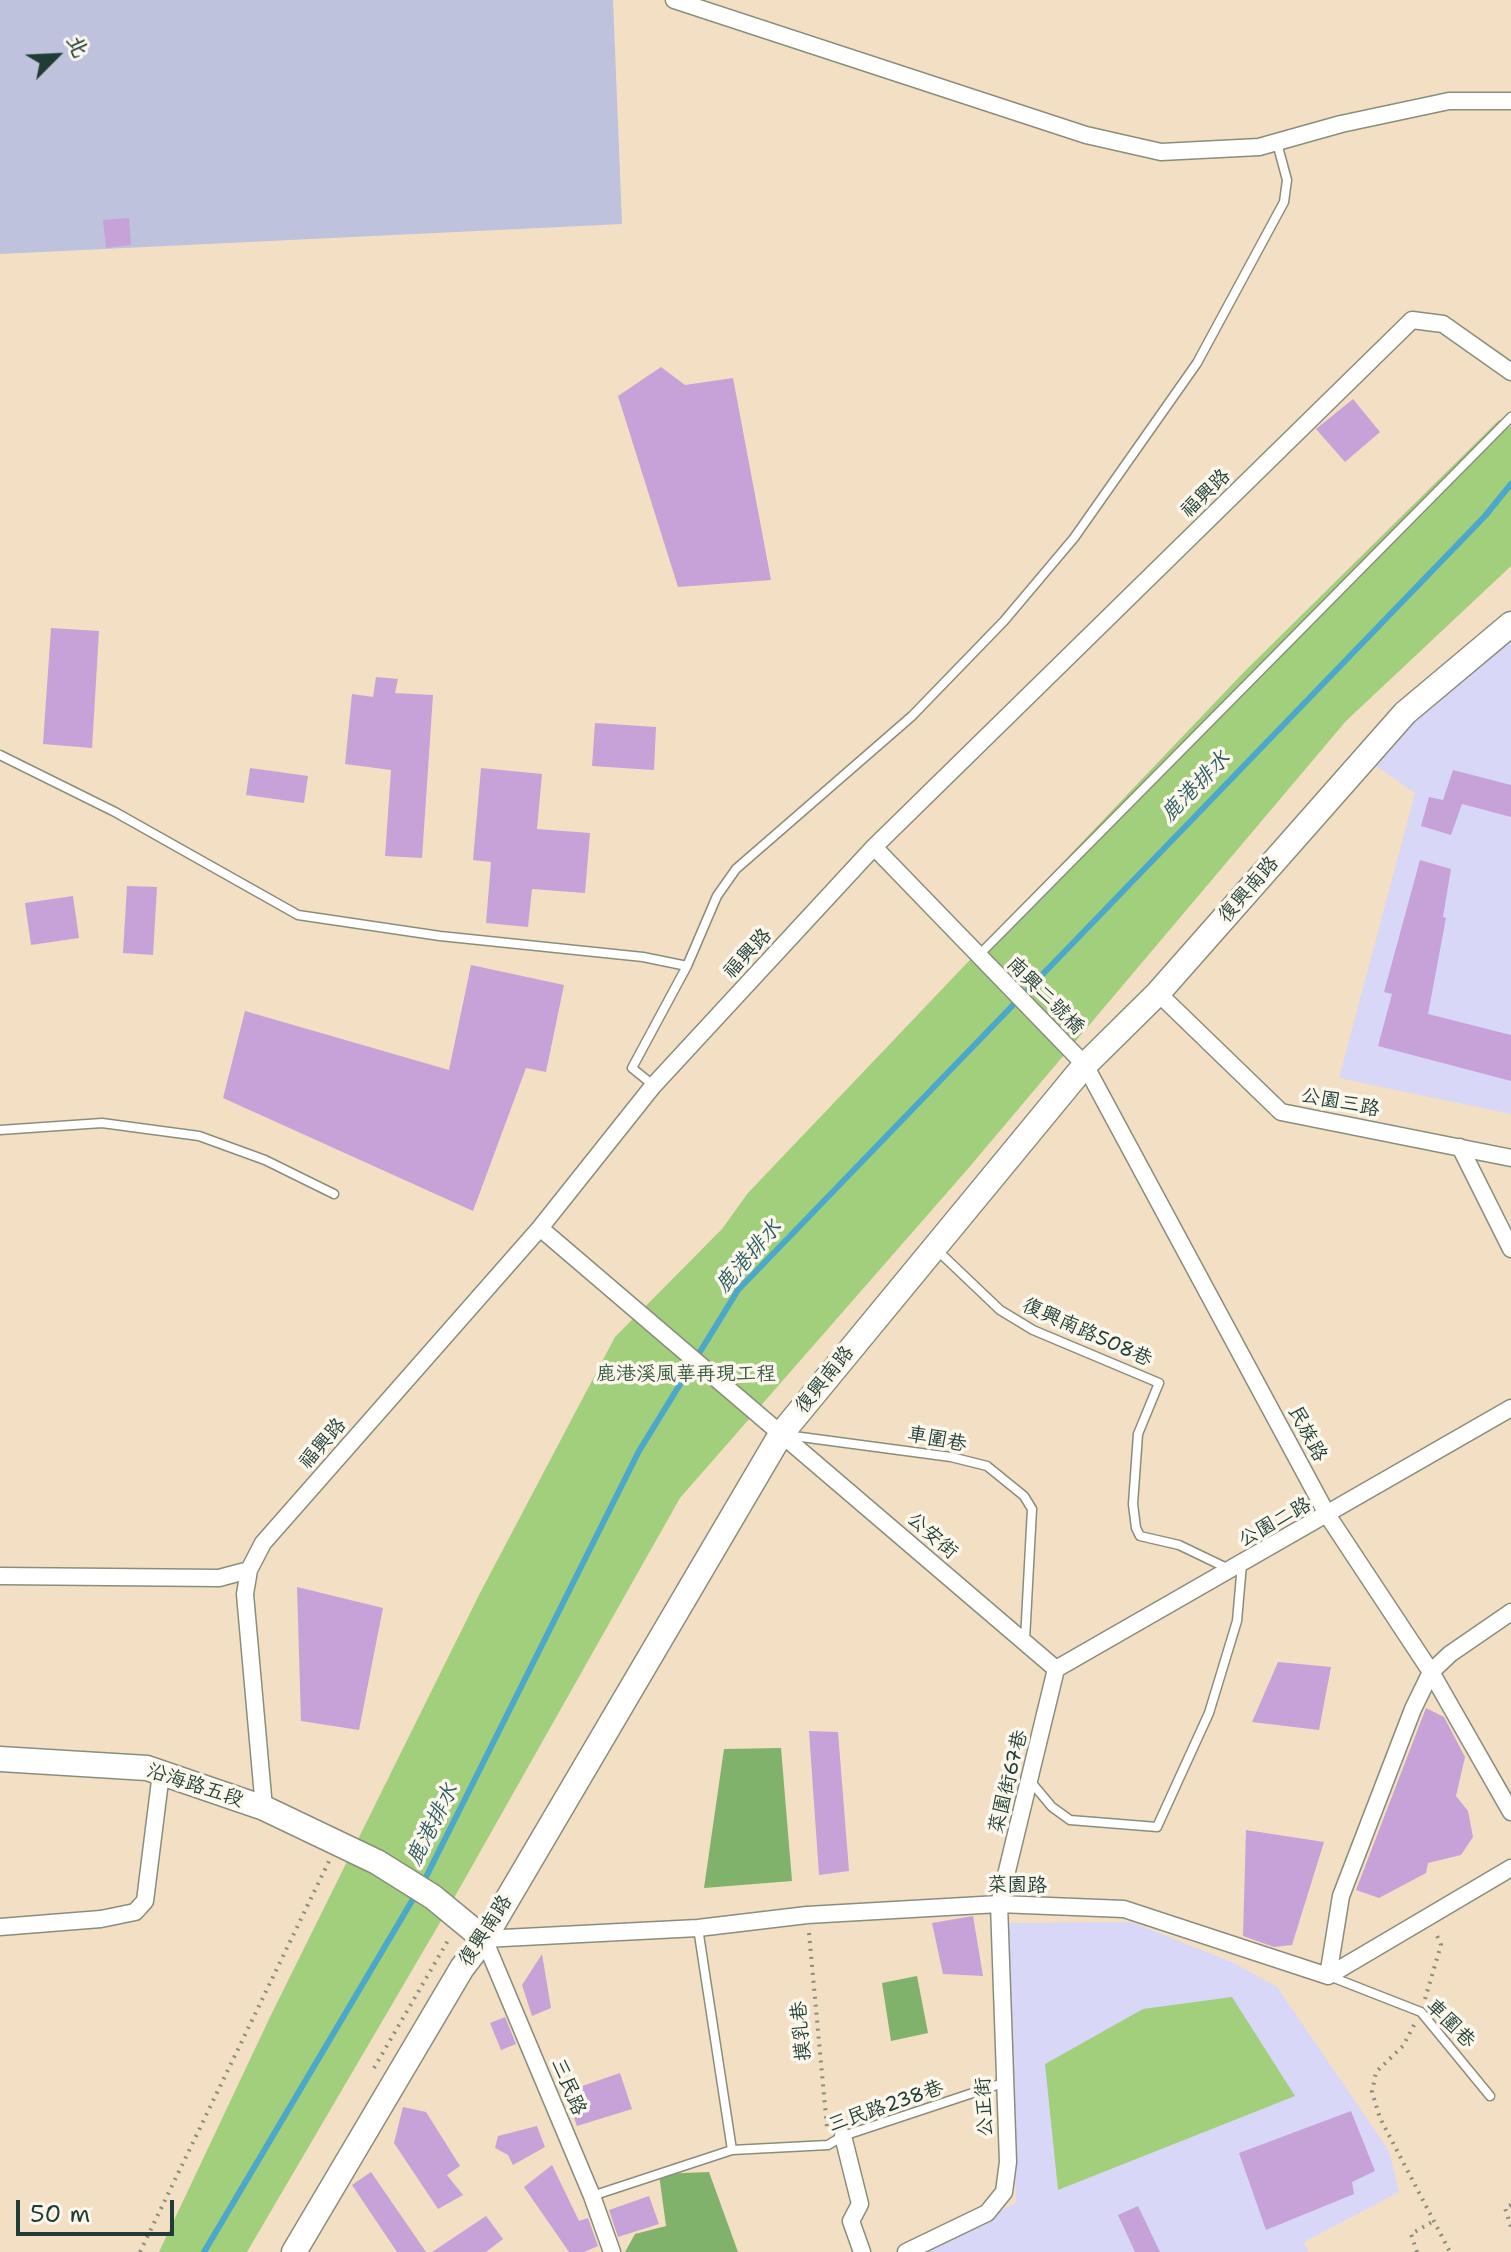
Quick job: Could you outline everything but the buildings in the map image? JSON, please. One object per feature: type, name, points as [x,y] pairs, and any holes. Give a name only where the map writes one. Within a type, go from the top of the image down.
[{"type":"street","points":[[674,0],[1086,135],[1161,152],[1259,147],[1341,124],[1449,101],[1511,101]]},
{"type":"street","name":"福興路","points":[[264,1808],[245,1594],[249,1570],[263,1543],[540,1228],[653,1086],[874,847],[1412,320],[1443,324],[1511,372]]},
{"type":"street","name":"復興南路","points":[[294,2252],[462,1968],[484,1939],[781,1434],[1085,1065],[1158,993],[1405,713],[1511,624]]},
{"type":"street","name":"南興二號橋","points":[[874,847],[1085,1065]]},
{"type":"street","name":"公園三路","points":[[1158,993],[1281,1112],[1511,1158]]},
{"type":"street","name":"民族路","points":[[1085,1065],[1328,1516],[1431,1672],[1511,1812]]},
{"type":"street","points":[[1460,1147],[1511,1249]]},
{"type":"street","name":"公安街","points":[[540,1228],[1056,1669]]},
{"type":"street","name":"公園二路","points":[[1056,1669],[1328,1516],[1511,1408]]},
{"type":"street","points":[[0,1576],[219,1578],[249,1570]]},
{"type":"street","points":[[1328,1976],[1341,1896],[1413,1709],[1431,1672],[1450,1654],[1511,1612]]},
{"type":"street","name":"菜園街67巷","points":[[999,1904],[1056,1669]]},
{"type":"street","name":"沿海路五段","points":[[0,1759],[147,1768],[264,1808],[377,1862],[433,1897],[484,1939]]},
{"type":"street","points":[[0,1927],[101,1919],[135,1912],[145,1901],[161,1773]]},
{"type":"street","points":[[1328,1976],[1427,1914],[1511,1868]]},
{"type":"street","name":"菜園路","points":[[484,1939],[698,1928],[807,1915],[999,1904],[1124,1909],[1328,1976]]},
{"type":"street","name":"公正街","points":[[906,2252],[987,2213],[1004,2192],[1008,2162],[999,1904]]},
{"type":"street","name":"三民路","points":[[484,1939],[592,2196],[612,2252]]},
{"type":"street","points":[[836,2141],[860,2204],[851,2221],[862,2252]]},
{"type":"lane","points":[[653,1086],[632,1068],[687,966],[717,896],[736,869],[912,716],[1004,621],[1074,538],[1197,363],[1284,202],[1287,180],[1277,143]]},
{"type":"lane","points":[[978,956],[1511,417]]},
{"type":"lane","points":[[0,755],[128,819],[298,915],[440,936],[643,957],[687,966]]},
{"type":"lane","points":[[0,1130],[102,1123],[199,1136],[265,1160],[334,1194]]},
{"type":"lane","name":"復興南路508巷","points":[[934,1246],[1000,1310],[1022,1323],[1159,1383],[1138,1434],[1133,1504],[1136,1528],[1140,1536],[1179,1545],[1237,1566]]},
{"type":"lane","name":"車圍巷","points":[[781,1434],[951,1457],[987,1466],[1024,1496],[1032,1509],[1025,1643]]},
{"type":"lane","points":[[1031,1782],[1052,1807],[1070,1820],[1157,1827],[1209,1713],[1237,1621],[1237,1566]]},
{"type":"lane","points":[[698,1928],[732,2150]]},
{"type":"lane","name":"車圍巷","points":[[1328,1976],[1421,2012],[1490,2096]]},
{"type":"lane","name":"三民路238巷","points":[[592,2196],[732,2150],[836,2141],[1003,2083]]},
{"type":"path","points":[[140,2252],[338,1841]]},
{"type":"path","points":[[1427,1914],[1441,1945],[1421,2012],[1403,2046],[1376,2072],[1372,2092],[1380,2118],[1450,2252]]},
{"type":"path","name":"摸乳巷","points":[[807,1915],[836,2141]]},
{"type":"path","points":[[1511,2205],[1505,2208],[1511,2227]]},
{"type":"path","points":[[1417,2252],[1411,2234],[1432,2222]]},
{"type":"shaded area","points":[[0,0],[613,0],[622,224],[0,254]]},
{"type":"shaded area","points":[[1511,635],[1511,1114],[1339,1078],[1415,793],[1366,759]]},
{"type":"shaded area","points":[[1131,1922],[1234,1963],[1277,1987],[1389,2151],[1399,2192],[1304,2242],[1308,2252],[919,2252],[1016,2203],[1009,1923]]},
{"type":"green space","name":"鹿港溪風華再現工程","points":[[1499,420],[1511,427],[1511,566],[1346,721],[966,1171],[680,1498],[445,1914],[247,2252],[159,2252],[271,2015],[479,1595],[615,1337],[722,1229],[748,1193],[1244,672]]},
{"type":"green space","points":[[781,1748],[792,1881],[704,1888],[724,1749]]},
{"type":"green space","points":[[917,1976],[928,2033],[891,2041],[882,1983]]},
{"type":"green space","points":[[1232,1997],[1295,2096],[1058,2190],[1045,2064],[1143,2009]]},
{"type":"green space","points":[[709,2172],[738,2252],[625,2252],[635,2234],[666,2226],[659,2174]]},
{"type":"waterway","name":"鹿港排水","points":[[422,1885],[639,1451],[738,1290],[1485,516],[1511,484]]},
{"type":"waterway","name":"鹿港排水","points":[[204,2252],[416,1894]]}]
